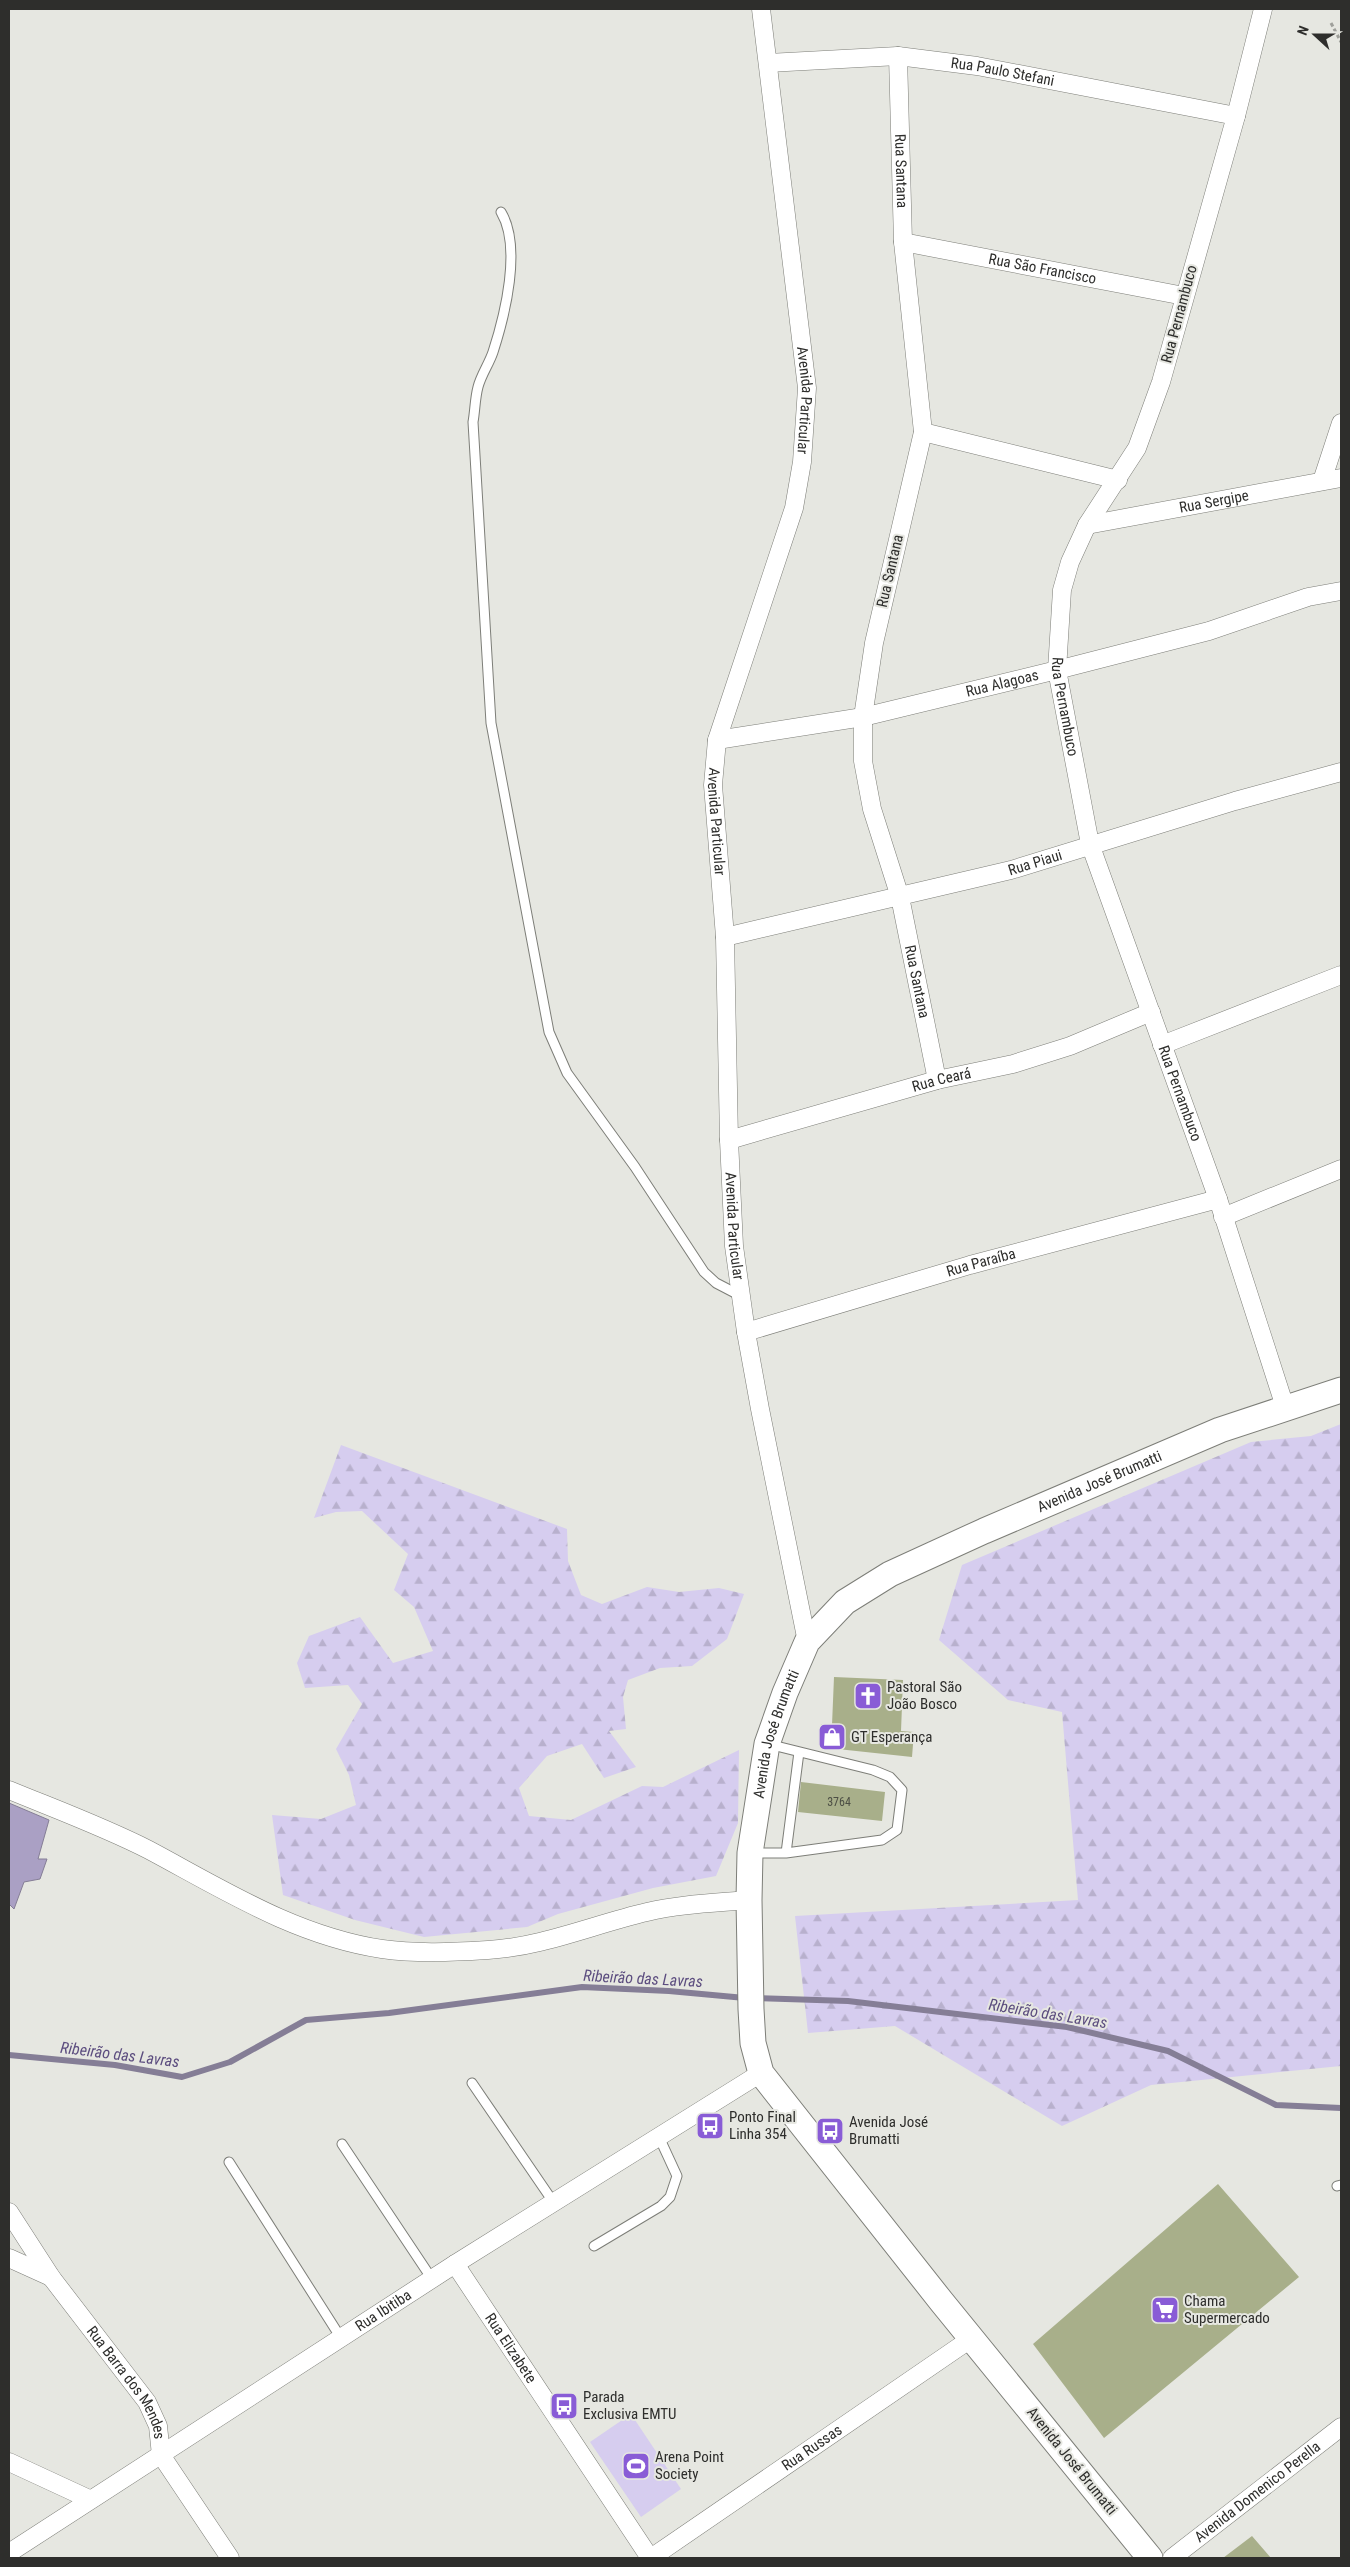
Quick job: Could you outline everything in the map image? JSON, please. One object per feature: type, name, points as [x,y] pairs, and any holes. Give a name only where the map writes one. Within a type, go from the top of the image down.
[{"type":"main road","name":"Avenida José Brumatti","points":[[1150,2558],[761,2073],[753,2043],[751,2009],[750,1853],[768,1744],[784,1692],[807,1642],[845,1602],[890,1574],[984,1531],[1220,1430],[1341,1390]]},
{"type":"street","name":"Avenida Particular","points":[[761,9],[807,388],[802,462],[791,517],[717,740],[714,803],[725,937],[729,1140],[734,1246],[746,1332],[807,1642]]},
{"type":"street","name":"Rua Pernambuco","points":[[1263,9],[1236,116],[1161,382],[1137,448],[1087,525],[1070,562],[1062,590],[1057,670],[1090,844],[1218,1199],[1286,1407]]},
{"type":"street","name":"Rua Paulo Stefani","points":[[768,63],[898,56],[977,66],[1236,116]]},
{"type":"street","name":"Rua Santana","points":[[898,56],[903,242],[923,432],[874,643],[863,717],[863,761],[872,809],[900,898],[937,1080]]},
{"type":"street","name":"Rua São Francisco","points":[[903,242],[1184,296]]},
{"type":"street","points":[[1322,481],[1341,423]]},
{"type":"street","points":[[923,432],[1118,480]]},
{"type":"street","name":"Rua Sergipe","points":[[1087,525],[1341,478]]},
{"type":"street","name":"Rua Alagoas","points":[[717,740],[863,717],[1057,670],[1209,630],[1308,598],[1341,591]]},
{"type":"street","name":"Rua Piaui","points":[[725,937],[900,898],[1011,870],[1090,844],[1341,772]]},
{"type":"street","points":[[1162,1045],[1341,975]]},
{"type":"street","name":"Rua Ceará","points":[[729,1140],[937,1080],[1013,1064],[1070,1046],[1151,1012]]},
{"type":"street","points":[[1223,1217],[1341,1169]]},
{"type":"street","name":"Rua Paraíba","points":[[746,1332],[970,1265],[1218,1199]]},
{"type":"street","points":[[9,1790],[147,1849],[279,1919],[332,1938],[383,1949],[430,1952],[490,1950],[540,1941],[649,1911],[697,1904],[749,1900]]},
{"type":"street","name":"Rua Ibitiba","points":[[9,2553],[89,2499],[162,2455],[432,2279],[761,2073]]},
{"type":"street","name":"Rua Barra dos Mendes","points":[[9,2212],[51,2277],[147,2402],[158,2426],[162,2455],[230,2558]]},
{"type":"street","points":[[9,2258],[51,2277]]},
{"type":"street","name":"Rua Elizabete","points":[[456,2264],[651,2558]]},
{"type":"street","name":"Rua Russas","points":[[651,2558],[972,2338]]},
{"type":"street","name":"Avenida Domenico Perella","points":[[1172,2558],[1341,2427]]},
{"type":"street","points":[[9,2462],[89,2499]]},
{"type":"lane","points":[[501,212],[507,223],[511,255],[504,310],[492,354],[478,388],[473,422],[490,723],[550,1032],[567,1072],[635,1167],[704,1272],[716,1283],[741,1297]]},
{"type":"lane","points":[[750,1853],[786,1853],[882,1840],[897,1830],[902,1790],[890,1778],[873,1770],[768,1744]]},
{"type":"lane","points":[[786,1853],[799,1752]]},
{"type":"lane","points":[[472,2083],[554,2202]]},
{"type":"lane","points":[[594,2246],[661,2206],[670,2197],[676,2176],[659,2137]]},
{"type":"lane","points":[[342,2144],[432,2279]]},
{"type":"lane","points":[[229,2162],[341,2338]]},
{"type":"path","points":[[1331,23],[1341,42]]},
{"type":"green space","points":[[1341,1424],[1341,2066],[1151,2085],[1062,2126],[895,2026],[808,2033],[795,1916],[1078,1900],[1062,1712],[1008,1700],[939,1640],[962,1565],[1251,1442],[1311,1436]]},
{"type":"green space","points":[[341,1445],[567,1529],[568,1561],[581,1595],[602,1604],[647,1587],[679,1592],[719,1588],[744,1594],[727,1639],[692,1666],[660,1668],[628,1680],[623,1697],[626,1729],[609,1731],[636,1767],[604,1778],[582,1744],[547,1756],[519,1788],[529,1816],[571,1820],[642,1786],[663,1787],[739,1750],[738,1823],[716,1876],[653,1888],[558,1914],[527,1927],[424,1937],[355,1920],[283,1895],[272,1815],[321,1819],[356,1805],[349,1775],[336,1749],[362,1704],[348,1685],[305,1688],[297,1663],[309,1636],[360,1617],[393,1663],[433,1651],[414,1607],[394,1590],[408,1554],[362,1511],[336,1512],[314,1518]]},
{"type":"green space","name":"Arena Point Society","points":[[631,2414],[681,2489],[641,2517],[590,2442]]},
{"type":"shaded area","points":[[9,1803],[49,1820],[38,1859],[47,1859],[40,1879],[24,1882],[14,1909],[9,1904]]},
{"type":"building","points":[[834,1677],[903,1680],[901,1731],[914,1732],[912,1757],[819,1747],[821,1724],[832,1725]]},
{"type":"building","name":"GT Esperança","points":[[801,1782],[885,1792],[882,1821],[798,1812]]},
{"type":"building","name":"Chama Supermercado","points":[[1218,2184],[1299,2277],[1104,2438],[1033,2344]]},
{"type":"building","points":[[1252,2536],[1271,2558],[1223,2558]]},
{"type":"waterway","name":"Ribeirão das Lavras","points":[[9,2055],[115,2065],[182,2077],[230,2062],[306,2020],[389,2013],[582,1987],[669,1991],[745,1998]]},
{"type":"waterway","name":"Ribeirão das Lavras","points":[[755,1998],[848,2001],[1067,2027],[1168,2051],[1276,2105],[1341,2108]]},
{"type":"place","name":"Pastoral São João Bosco","points":[[868,1696]]},
{"type":"place","name":"GT Esperança","points":[[832,1737]]},
{"type":"place","name":"Ponto Final Linha 354","points":[[710,2126]]},
{"type":"place","name":"Avenida José Brumatti","points":[[830,2131]]},
{"type":"place","name":"Chama Supermercado","points":[[1165,2310]]},
{"type":"place","name":"Parada Exclusiva EMTU","points":[[564,2406]]},
{"type":"place","name":"Arena Point Society","points":[[636,2466]]}]
